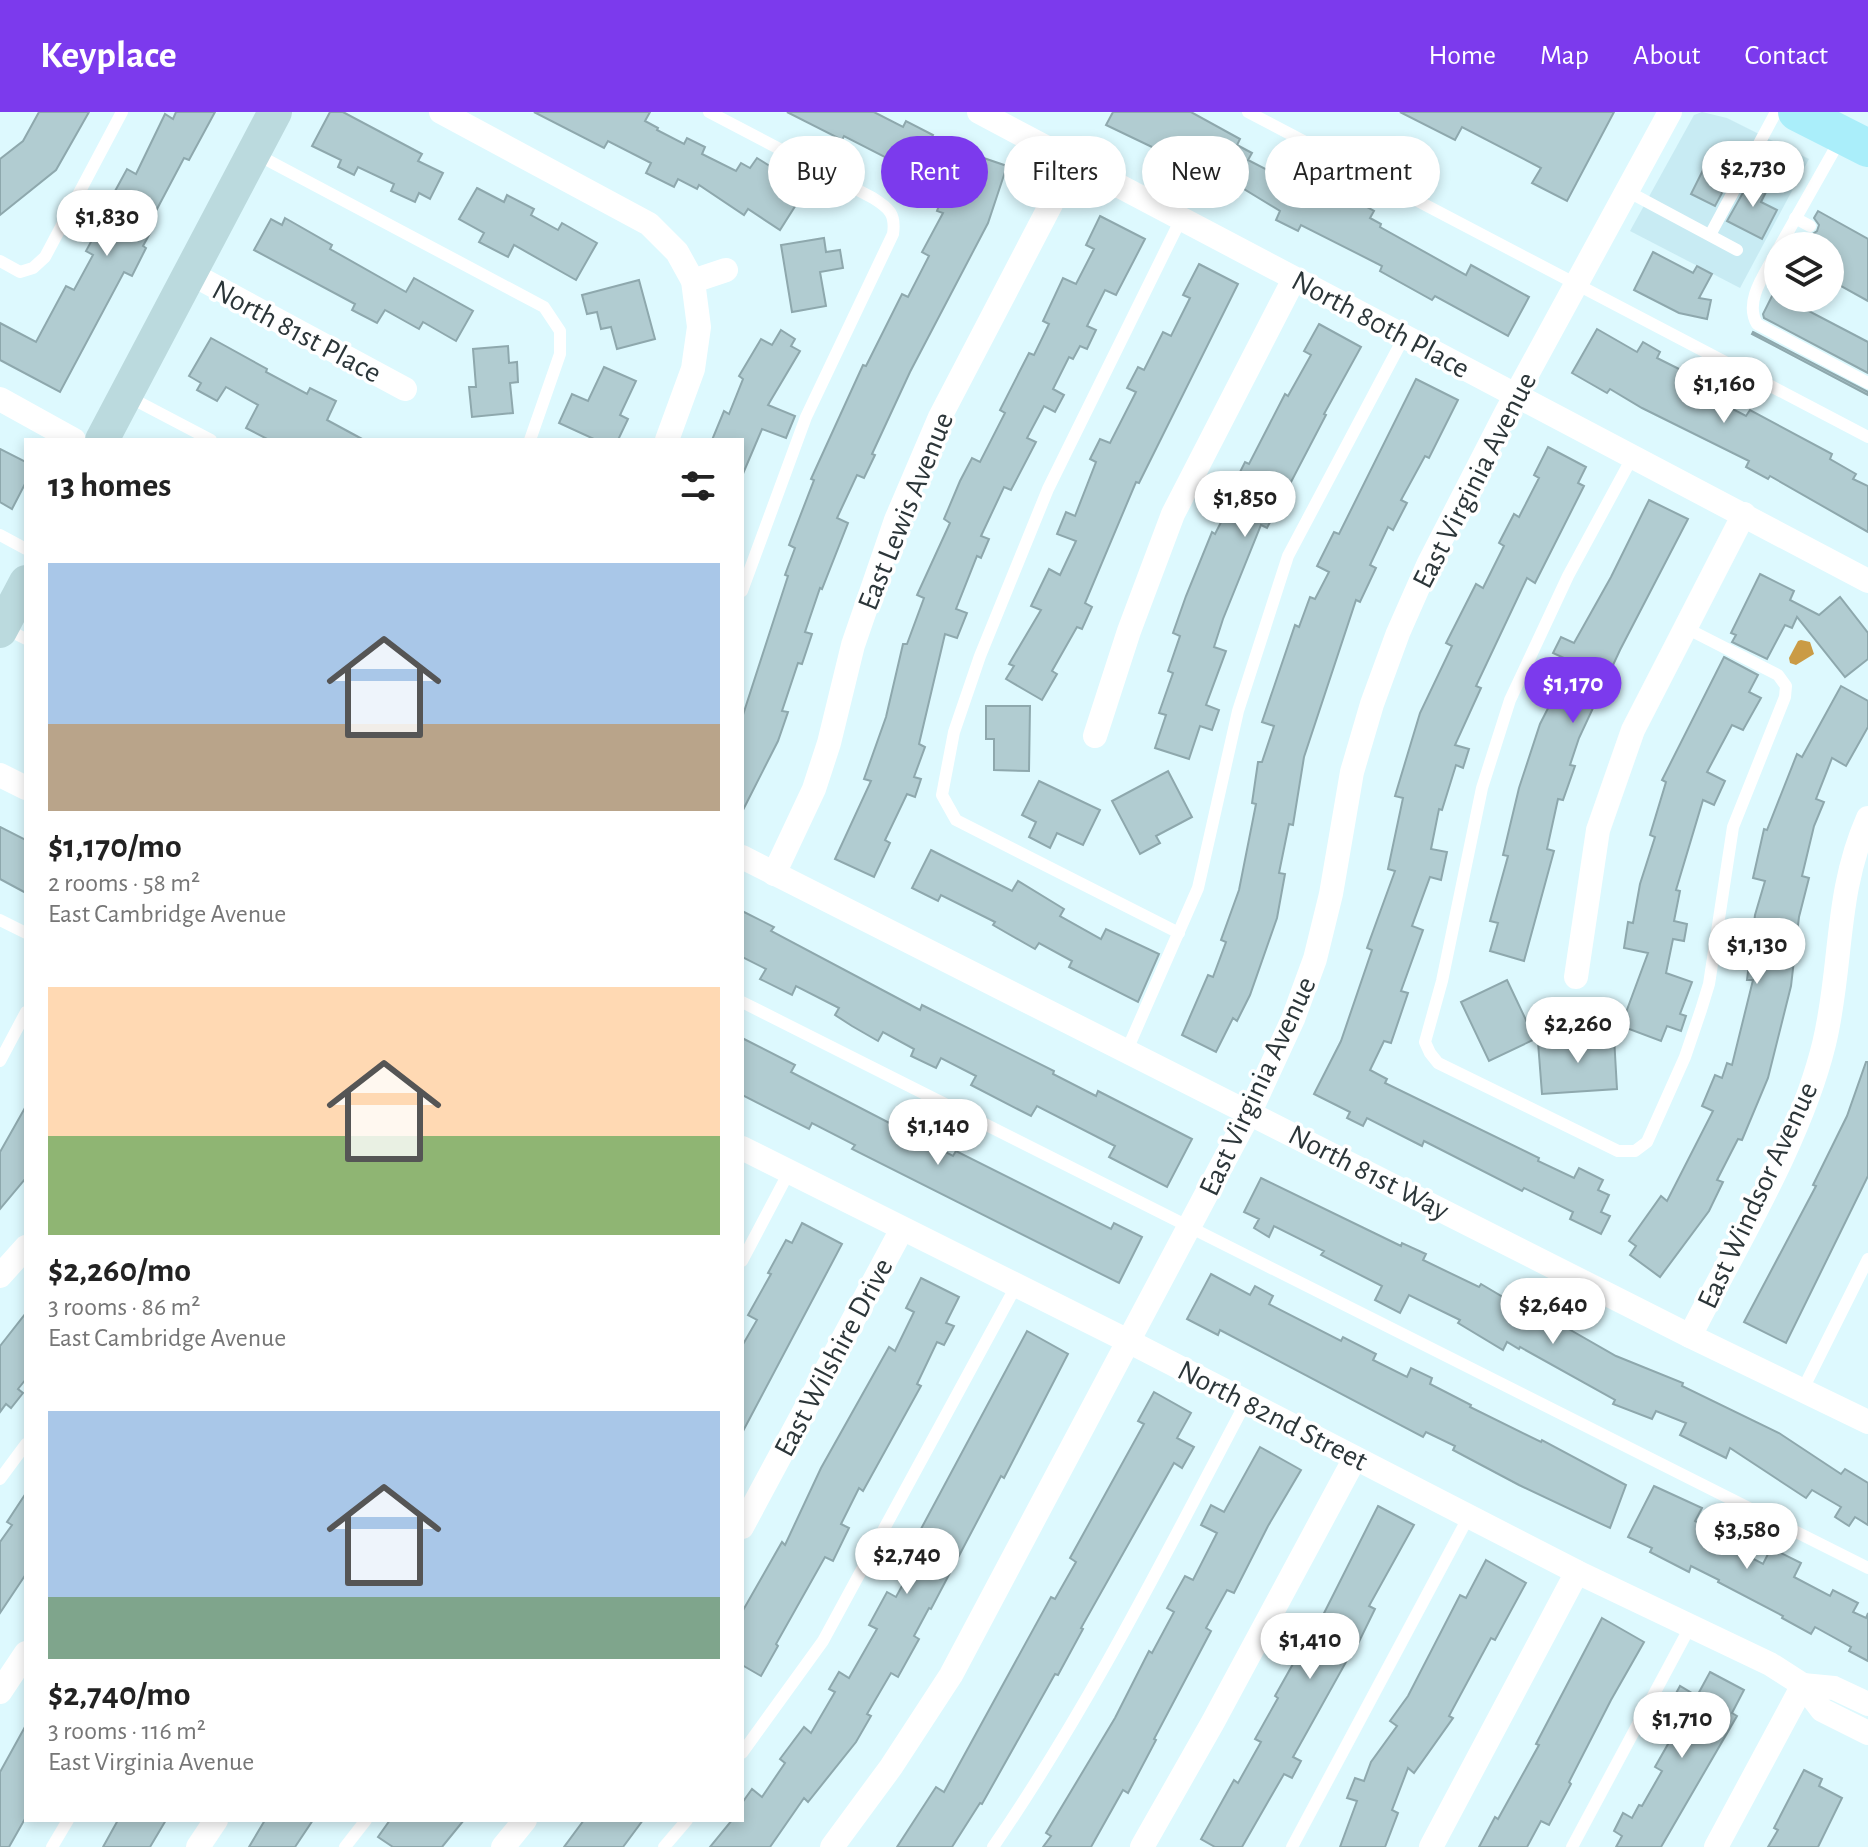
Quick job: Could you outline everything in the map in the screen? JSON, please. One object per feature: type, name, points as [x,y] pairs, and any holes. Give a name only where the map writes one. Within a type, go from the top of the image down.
[{"type":"main road","points":[[1797,112],[1855,142]]},
{"type":"street","points":[[103,438],[275,112]]},
{"type":"street","points":[[441,112],[649,224],[677,252],[693,281],[699,327],[693,369],[668,438]]},
{"type":"street","name":"North 80th Place","points":[[979,112],[1024,136]]},
{"type":"street","name":"East Virginia Avenue","points":[[832,1847],[891,1767],[951,1675],[1250,1112],[1293,1019],[1315,959],[1331,894],[1352,772],[1393,647],[1428,565],[1670,112]]},
{"type":"street","name":"North 80th Place","points":[[1126,190],[1868,581]]},
{"type":"street","name":"East Lewis Avenue","points":[[774,874],[814,789],[829,743],[853,645],[896,520],[940,417],[1049,208]]},
{"type":"street","points":[[693,281],[726,270]]},
{"type":"street","name":"North 81st Place","points":[[190,273],[405,389]]},
{"type":"street","points":[[1095,736],[1129,631],[1173,514],[1294,279]]},
{"type":"street","points":[[0,399],[70,438]]},
{"type":"street","points":[[1576,977],[1598,830],[1633,730],[1744,514]]},
{"type":"street","points":[[9,633],[24,588]]},
{"type":"street","points":[[0,775],[24,787]]},
{"type":"street","name":"East Windsor Avenue","points":[[1690,1336],[1786,1148],[1809,1095],[1831,1008],[1844,892],[1854,850],[1868,818]]},
{"type":"street","name":"North 81st Way","points":[[744,858],[1690,1336],[1868,1422]]},
{"type":"street","name":"North 82nd Street","points":[[744,1149],[1130,1342],[1577,1572],[1770,1664],[1803,1685],[1822,1710],[1868,1733]]},
{"type":"street","name":"East Wilshire Drive","points":[[744,1523],[902,1229]]},
{"type":"street","points":[[0,1276],[24,1249]]},
{"type":"street","points":[[1142,1847],[1355,1458]]},
{"type":"street","points":[[1431,1847],[1577,1572]]},
{"type":"street","points":[[0,1692],[24,1656]]},
{"type":"street","points":[[1716,1847],[1803,1685]]},
{"type":"street","name":"North 82nd Street","points":[[1803,1685],[1834,1688],[1868,1704]]},
{"type":"street","points":[[198,1847],[215,1822]]},
{"type":"street","points":[[503,1847],[523,1822]]},
{"type":"lane","points":[[0,261],[20,272],[33,268],[45,257],[122,112]]},
{"type":"lane","points":[[709,112],[873,198],[890,209],[895,222],[893,234],[806,417],[744,586]]},
{"type":"lane","points":[[1248,112],[1868,437]]},
{"type":"lane","points":[[1710,235],[1776,112]]},
{"type":"lane","points":[[1788,232],[1795,218],[1855,142]]},
{"type":"lane","points":[[253,153],[544,307],[560,331],[560,354],[531,438]]},
{"type":"lane","points":[[1627,191],[1737,250]]},
{"type":"lane","points":[[1795,218],[1810,226]]},
{"type":"lane","points":[[1179,933],[956,820],[942,795],[954,732],[980,656],[1048,489],[1181,219]]},
{"type":"lane","points":[[1764,277],[1752,307],[1757,324],[1868,383]]},
{"type":"lane","points":[[1127,1050],[1198,888],[1238,711],[1288,556],[1404,337]]},
{"type":"lane","points":[[126,395],[207,438]]},
{"type":"lane","points":[[1633,456],[1568,576],[1510,700],[1482,788],[1442,981],[1425,1042],[1438,1063],[1618,1151],[1635,1151],[1647,1142],[1685,1057],[1709,984],[1733,827],[1785,697],[1786,686],[1778,675],[1686,628]]},
{"type":"lane","points":[[0,535],[24,548]]},
{"type":"lane","points":[[0,920],[24,932]]},
{"type":"lane","points":[[744,1003],[1868,1568]]},
{"type":"lane","points":[[0,1061],[24,1016]]},
{"type":"lane","points":[[744,1257],[789,1172]]},
{"type":"lane","points":[[1802,1391],[1868,1259]]},
{"type":"lane","points":[[744,1750],[823,1641],[1016,1286]]},
{"type":"lane","points":[[993,1847],[1051,1760],[1143,1599],[1246,1402]]},
{"type":"lane","points":[[0,1479],[24,1447]]},
{"type":"lane","points":[[1292,1847],[1469,1516]]},
{"type":"lane","points":[[1572,1847],[1691,1625]]},
{"type":"lane","points":[[52,1847],[67,1822]]},
{"type":"lane","points":[[345,1847],[364,1822]]},
{"type":"lane","points":[[664,1847],[685,1822]]},
{"type":"shaded area","points":[[1702,112],[1727,118],[1809,159],[1770,232],[1764,232],[1764,243],[1740,288],[1630,231],[1694,115]]},
{"type":"shaded area","points":[[1801,640],[1810,642],[1814,654],[1796,665],[1790,663],[1789,658]]},
{"type":"building","points":[[39,112],[89,112],[56,170],[0,215],[0,159],[23,141]]},
{"type":"building","points":[[176,112],[215,112],[189,160],[184,158],[148,226],[153,228],[132,276],[124,272],[60,392],[0,360],[0,323],[36,342],[66,286],[74,290],[93,255],[86,251],[100,225],[113,232],[129,202],[114,193],[127,169],[136,174],[165,114],[173,119]]},
{"type":"building","points":[[330,112],[343,112],[422,154],[418,161],[443,173],[430,199],[419,193],[415,202],[391,191],[394,184],[358,167],[354,175],[338,167],[341,160],[312,146]]},
{"type":"building","points":[[534,112],[650,112],[645,121],[657,130],[684,144],[687,138],[705,147],[702,154],[736,171],[741,163],[750,168],[757,158],[768,165],[768,208],[794,208],[780,230],[748,209],[744,215],[699,185],[697,189],[678,179],[674,187],[646,173],[651,163],[608,141],[604,148]]},
{"type":"building","points":[[787,112],[874,112],[903,127],[906,121],[933,135],[881,136],[881,155],[865,147],[865,136],[834,136]]},
{"type":"building","points":[[1113,112],[1191,112],[1235,136],[1142,136],[1142,142],[1106,125]]},
{"type":"building","points":[[1400,112],[1614,112],[1567,201],[1532,183],[1541,168],[1462,127],[1455,140]]},
{"type":"building","points":[[1712,152],[1737,165],[1715,206],[1691,194]]},
{"type":"building","points":[[988,160],[1004,165],[1004,175],[988,223],[910,372],[864,478],[857,475],[837,518],[848,523],[805,632],[812,634],[802,664],[798,663],[782,711],[788,712],[778,741],[744,808],[744,712],[788,576],[785,575],[795,548],[789,545],[814,480],[811,479],[863,365],[866,366],[902,294],[908,297],[929,256],[922,252],[943,213],[937,211],[938,208],[988,208]]},
{"type":"building","points":[[1249,161],[1265,169],[1265,202],[1249,192]]},
{"type":"building","points":[[1753,175],[1770,184],[1761,202],[1777,210],[1762,239],[1727,221]]},
{"type":"building","points":[[477,188],[504,202],[507,195],[534,209],[531,215],[558,230],[562,223],[597,243],[576,280],[514,245],[508,257],[479,242],[484,233],[459,219]]},
{"type":"building","points":[[1275,208],[1369,208],[1374,211],[1370,218],[1381,224],[1380,227],[1466,275],[1471,265],[1529,297],[1508,336],[1435,296],[1432,300],[1380,271],[1382,266],[1301,225],[1298,231],[1276,220],[1280,211]]},
{"type":"building","points":[[1818,211],[1868,239],[1868,301],[1844,288],[1844,232],[1816,232],[1819,225],[1814,218]]},
{"type":"building","points":[[1100,216],[1145,239],[1116,295],[1105,290],[1087,326],[1096,330],[1087,349],[1080,346],[1073,359],[1069,357],[1053,389],[1064,395],[1055,412],[1044,406],[1027,438],[1036,442],[1011,490],[1004,487],[981,536],[989,539],[981,558],[977,556],[956,609],[967,613],[957,638],[945,634],[919,744],[925,747],[914,777],[921,779],[915,797],[907,794],[885,840],[890,843],[874,877],[835,859],[871,781],[864,779],[886,717],[903,644],[907,644],[924,598],[917,595],[950,523],[944,519],[960,481],[972,458],[980,462],[1005,413],[1000,410],[1029,353],[1034,355],[1049,324],[1043,321],[1063,278],[1076,284],[1094,249],[1086,245]]},
{"type":"building","points":[[285,218],[332,245],[330,249],[406,292],[414,278],[473,311],[456,341],[423,322],[419,329],[385,310],[377,323],[352,310],[355,304],[254,250],[271,219],[282,225]]},
{"type":"building","points":[[824,238],[826,252],[840,250],[843,268],[820,272],[826,306],[792,312],[781,245]]},
{"type":"building","points":[[1653,252],[1693,273],[1697,266],[1712,274],[1699,298],[1711,300],[1707,319],[1679,313],[1634,290]]},
{"type":"building","points":[[1199,264],[1238,284],[1139,483],[1136,482],[1085,603],[1092,607],[1082,629],[1077,627],[1052,671],[1057,674],[1042,700],[1006,679],[1014,666],[1009,664],[1041,610],[1031,606],[1049,569],[1060,575],[1076,541],[1057,534],[1066,512],[1075,516],[1096,462],[1090,459],[1100,439],[1110,443],[1136,392],[1127,388],[1138,367],[1144,370],[1163,332],[1171,336],[1190,298],[1183,295]]},
{"type":"building","points":[[639,280],[655,339],[617,349],[611,327],[601,329],[597,312],[587,314],[582,295]]},
{"type":"building","points":[[1811,312],[1868,342],[1868,373],[1764,318],[1763,314]]},
{"type":"building","points":[[1319,324],[1361,347],[1267,528],[1261,525],[1223,619],[1214,647],[1226,651],[1206,705],[1219,710],[1212,730],[1200,726],[1189,759],[1155,748],[1166,715],[1159,713],[1173,673],[1168,671],[1180,636],[1173,633],[1186,596],[1212,532],[1215,534],[1237,491],[1232,488],[1245,462],[1249,464],[1285,394],[1288,396],[1311,355],[1304,351]]},
{"type":"building","points":[[1597,329],[1637,352],[1643,342],[1660,352],[1657,358],[1693,376],[1689,382],[1720,398],[1719,402],[1746,416],[1750,410],[1832,454],[1830,459],[1856,474],[1853,479],[1868,486],[1868,532],[1770,476],[1768,479],[1746,467],[1749,461],[1610,389],[1607,393],[1572,373]]},
{"type":"building","points":[[781,330],[795,339],[791,346],[800,351],[768,405],[795,416],[786,438],[762,429],[744,471],[744,438],[713,438],[724,411],[729,414],[743,379],[739,376],[761,339],[772,345]]},
{"type":"building","points":[[1752,334],[1868,392],[1868,395]]},
{"type":"building","points":[[211,338],[307,394],[310,388],[336,401],[327,420],[360,438],[265,438],[246,428],[258,405],[226,387],[217,401],[197,390],[201,383],[189,376]]},
{"type":"building","points":[[508,346],[509,363],[517,362],[518,382],[510,383],[513,413],[472,417],[469,387],[476,387],[473,349]]},
{"type":"building","points":[[604,367],[636,381],[620,415],[628,419],[619,438],[592,438],[559,423],[572,394],[588,401]]},
{"type":"building","points":[[1416,379],[1458,400],[1429,458],[1425,456],[1401,500],[1407,503],[1393,530],[1388,527],[1370,565],[1376,568],[1360,602],[1356,600],[1304,757],[1293,825],[1289,824],[1279,873],[1285,874],[1277,918],[1250,995],[1237,1021],[1233,1018],[1216,1052],[1182,1035],[1208,975],[1213,977],[1226,942],[1221,940],[1239,890],[1256,804],[1252,803],[1258,762],[1262,762],[1274,726],[1262,722],[1295,625],[1299,627],[1310,597],[1315,599],[1329,572],[1317,566],[1334,532],[1339,534]]},
{"type":"building","points":[[1548,447],[1586,467],[1578,483],[1584,486],[1535,583],[1527,578],[1476,686],[1481,688],[1455,745],[1469,749],[1463,768],[1456,765],[1442,810],[1439,809],[1431,849],[1447,852],[1441,880],[1430,877],[1412,926],[1423,930],[1401,991],[1408,993],[1391,1043],[1384,1041],[1370,1070],[1387,1079],[1385,1083],[1574,1178],[1579,1168],[1603,1180],[1598,1190],[1609,1195],[1601,1212],[1610,1216],[1601,1234],[1570,1219],[1573,1212],[1524,1188],[1522,1191],[1424,1141],[1422,1146],[1367,1118],[1363,1126],[1347,1118],[1350,1112],[1314,1094],[1341,1041],[1372,950],[1367,948],[1395,871],[1388,869],[1403,798],[1395,796],[1420,713],[1452,646],[1446,643],[1476,584],[1483,588],[1504,546],[1499,543],[1514,514],[1519,517],[1539,478],[1534,475]]},
{"type":"building","points":[[0,449],[24,461],[24,486],[12,509],[0,502]]},
{"type":"building","points":[[1649,500],[1688,519],[1620,650],[1579,738],[1570,765],[1575,766],[1563,800],[1558,799],[1547,849],[1554,851],[1524,961],[1490,951],[1498,923],[1490,921],[1508,856],[1503,855],[1519,788],[1540,724],[1564,677],[1556,673],[1564,658],[1553,653],[1561,637],[1574,643]]},
{"type":"building","points":[[1760,574],[1794,591],[1790,600],[1819,615],[1840,597],[1868,633],[1868,659],[1845,677],[1797,617],[1792,628],[1785,625],[1767,659],[1732,642],[1736,635],[1731,633]]},
{"type":"building","points":[[1724,657],[1758,675],[1749,692],[1761,698],[1743,730],[1732,725],[1707,772],[1725,781],[1714,805],[1703,800],[1676,890],[1680,891],[1674,921],[1687,924],[1684,941],[1673,939],[1666,973],[1692,982],[1680,1014],[1686,1016],[1681,1031],[1667,1026],[1661,1041],[1621,1026],[1648,953],[1624,948],[1628,922],[1633,923],[1640,884],[1655,837],[1650,835],[1666,782],[1662,780]]},
{"type":"building","points":[[1841,686],[1868,701],[1868,727],[1846,766],[1832,758],[1816,799],[1824,802],[1814,826],[1802,876],[1809,878],[1799,917],[1791,986],[1768,1078],[1742,1140],[1738,1139],[1717,1180],[1723,1182],[1709,1211],[1660,1277],[1630,1255],[1636,1246],[1629,1241],[1661,1196],[1667,1201],[1713,1111],[1702,1106],[1715,1075],[1722,1078],[1727,1063],[1732,1065],[1753,980],[1747,980],[1755,915],[1765,881],[1753,878],[1764,829],[1767,830],[1797,754],[1802,757]]},
{"type":"building","points":[[986,706],[1030,706],[1029,771],[994,770],[994,739],[986,739]]},
{"type":"building","points":[[1168,771],[1192,817],[1156,836],[1160,843],[1140,854],[1112,801]]},
{"type":"building","points":[[1039,781],[1100,810],[1083,845],[1057,833],[1050,848],[1029,837],[1036,822],[1022,815]]},
{"type":"building","points":[[0,827],[24,839],[24,892],[0,879]]},
{"type":"building","points":[[931,850],[1012,891],[1018,881],[1064,909],[1060,916],[1101,939],[1106,929],[1159,954],[1138,1002],[1069,967],[1072,961],[1039,943],[1035,949],[993,925],[995,922],[941,895],[938,901],[912,888]]},
{"type":"building","points":[[744,912],[774,927],[771,931],[920,1010],[922,1005],[1054,1071],[1053,1074],[1096,1096],[1098,1091],[1192,1139],[1167,1187],[1109,1157],[1115,1146],[1037,1106],[1031,1116],[971,1085],[976,1076],[941,1058],[936,1068],[911,1056],[914,1049],[883,1032],[878,1041],[852,1026],[835,1015],[839,1008],[796,986],[792,995],[760,979],[766,969],[744,958]]},
{"type":"building","points":[[1507,980],[1535,1039],[1489,1061],[1461,1002]]},
{"type":"building","points":[[1614,1037],[1617,1089],[1542,1094],[1538,1042]]},
{"type":"building","points":[[744,1039],[795,1065],[791,1072],[953,1156],[956,1151],[1111,1229],[1114,1223],[1142,1237],[1119,1283],[852,1149],[855,1145],[812,1123],[809,1129],[744,1096]]},
{"type":"building","points":[[1866,1062],[1868,1176],[1786,1343],[1744,1322],[1816,1186],[1813,1185],[1847,1116]]},
{"type":"building","points":[[24,1110],[24,1180],[0,1209],[0,1152]]},
{"type":"building","points":[[1261,1178],[1401,1246],[1402,1243],[1426,1254],[1423,1260],[1479,1287],[1481,1284],[1550,1325],[1553,1320],[1616,1356],[1683,1383],[1682,1386],[1779,1433],[1841,1474],[1845,1469],[1868,1483],[1868,1525],[1855,1517],[1849,1526],[1835,1517],[1841,1507],[1812,1490],[1806,1498],[1730,1448],[1726,1458],[1680,1435],[1686,1423],[1656,1411],[1652,1419],[1613,1404],[1615,1400],[1520,1347],[1507,1342],[1503,1350],[1458,1323],[1460,1320],[1409,1295],[1400,1313],[1375,1300],[1382,1286],[1321,1255],[1324,1251],[1274,1226],[1269,1237],[1254,1228],[1259,1219],[1244,1212]]},
{"type":"building","points":[[802,1223],[842,1244],[744,1429],[744,1343],[757,1320],[748,1315],[786,1240],[792,1243]]},
{"type":"building","points":[[1211,1274],[1250,1295],[1255,1286],[1273,1296],[1269,1304],[1341,1341],[1343,1337],[1376,1354],[1373,1360],[1407,1377],[1411,1368],[1432,1378],[1430,1384],[1470,1407],[1542,1440],[1626,1485],[1610,1528],[1519,1485],[1453,1450],[1455,1446],[1426,1432],[1423,1437],[1220,1330],[1218,1335],[1187,1319]]},
{"type":"building","points":[[921,1278],[959,1297],[946,1323],[954,1326],[944,1345],[937,1342],[917,1384],[921,1386],[863,1491],[859,1488],[841,1524],[849,1528],[833,1561],[825,1557],[761,1676],[744,1666],[744,1608],[782,1542],[785,1545],[821,1468],[889,1347],[895,1351],[914,1312],[906,1308]]},
{"type":"building","points":[[24,1316],[24,1382],[18,1389],[23,1393],[11,1408],[6,1404],[0,1412],[0,1346]]},
{"type":"building","points":[[1027,1331],[1068,1354],[1004,1478],[1001,1476],[914,1636],[919,1639],[898,1677],[891,1673],[867,1714],[871,1716],[856,1742],[808,1802],[804,1798],[770,1847],[710,1847],[730,1822],[744,1822],[744,1800],[752,1789],[762,1797],[785,1763],[780,1759],[804,1727],[811,1733],[835,1692],[829,1689],[839,1672],[849,1678],[877,1629],[869,1625],[887,1592],[896,1597],[914,1564],[898,1555],[907,1538],[914,1542]]},
{"type":"building","points":[[1154,1392],[1191,1413],[1177,1438],[1194,1447],[1182,1468],[1174,1463],[1058,1675],[1055,1674],[982,1804],[952,1847],[897,1847],[936,1787],[944,1792],[1051,1597],[1055,1599],[1076,1562],[1070,1558],[1144,1424],[1138,1421]]},
{"type":"building","points":[[1260,1447],[1301,1470],[1234,1593],[1227,1590],[1206,1628],[1211,1631],[1128,1793],[1123,1790],[1091,1847],[1043,1847],[1051,1836],[1046,1833],[1174,1612],[1167,1608],[1185,1576],[1193,1580],[1217,1533],[1201,1525],[1211,1505],[1224,1512]]},
{"type":"building","points":[[1654,1486],[1702,1508],[1695,1521],[1724,1536],[1721,1542],[1763,1564],[1771,1548],[1801,1563],[1794,1577],[1830,1596],[1833,1590],[1858,1603],[1853,1612],[1866,1618],[1868,1613],[1868,1661],[1849,1651],[1851,1647],[1815,1627],[1811,1634],[1719,1580],[1691,1566],[1689,1572],[1650,1552],[1652,1548],[1628,1537]]},
{"type":"building","points":[[24,1496],[24,1577],[0,1613],[0,1542],[12,1525],[7,1522]]},
{"type":"building","points":[[1378,1506],[1414,1525],[1369,1606],[1375,1609],[1353,1654],[1293,1757],[1301,1761],[1292,1778],[1284,1774],[1242,1847],[1215,1847],[1201,1839],[1234,1780],[1238,1783],[1261,1742],[1255,1739],[1278,1698],[1275,1696],[1307,1639],[1310,1641]]},
{"type":"building","points":[[1486,1560],[1526,1583],[1495,1640],[1491,1638],[1449,1716],[1453,1718],[1414,1773],[1408,1768],[1392,1810],[1398,1813],[1385,1847],[1340,1847],[1357,1801],[1347,1798],[1355,1778],[1364,1781],[1371,1762],[1397,1726],[1390,1721],[1408,1696],[1460,1595],[1466,1598]]},
{"type":"building","points":[[1602,1618],[1644,1642],[1611,1700],[1549,1825],[1541,1821],[1527,1847],[1479,1847],[1539,1745],[1536,1744]]},
{"type":"building","points":[[1710,1672],[1744,1690],[1732,1713],[1737,1716],[1661,1847],[1616,1847],[1622,1836],[1614,1831],[1623,1813],[1632,1818],[1662,1771],[1655,1767],[1676,1730],[1661,1721],[1680,1686],[1697,1696]]},
{"type":"building","points":[[24,1729],[24,1821],[9,1847],[0,1847],[0,1772]]},
{"type":"building","points":[[1804,1770],[1822,1779],[1819,1786],[1842,1798],[1818,1847],[1768,1847],[1778,1830],[1774,1828]]},
{"type":"building","points":[[117,1822],[165,1822],[150,1847],[103,1847]]},
{"type":"building","points":[[264,1822],[312,1822],[295,1847],[249,1847]]},
{"type":"building","points":[[389,1822],[462,1822],[442,1847],[393,1847],[378,1837]]},
{"type":"building","points":[[583,1822],[642,1822],[623,1847],[564,1847]]}]
